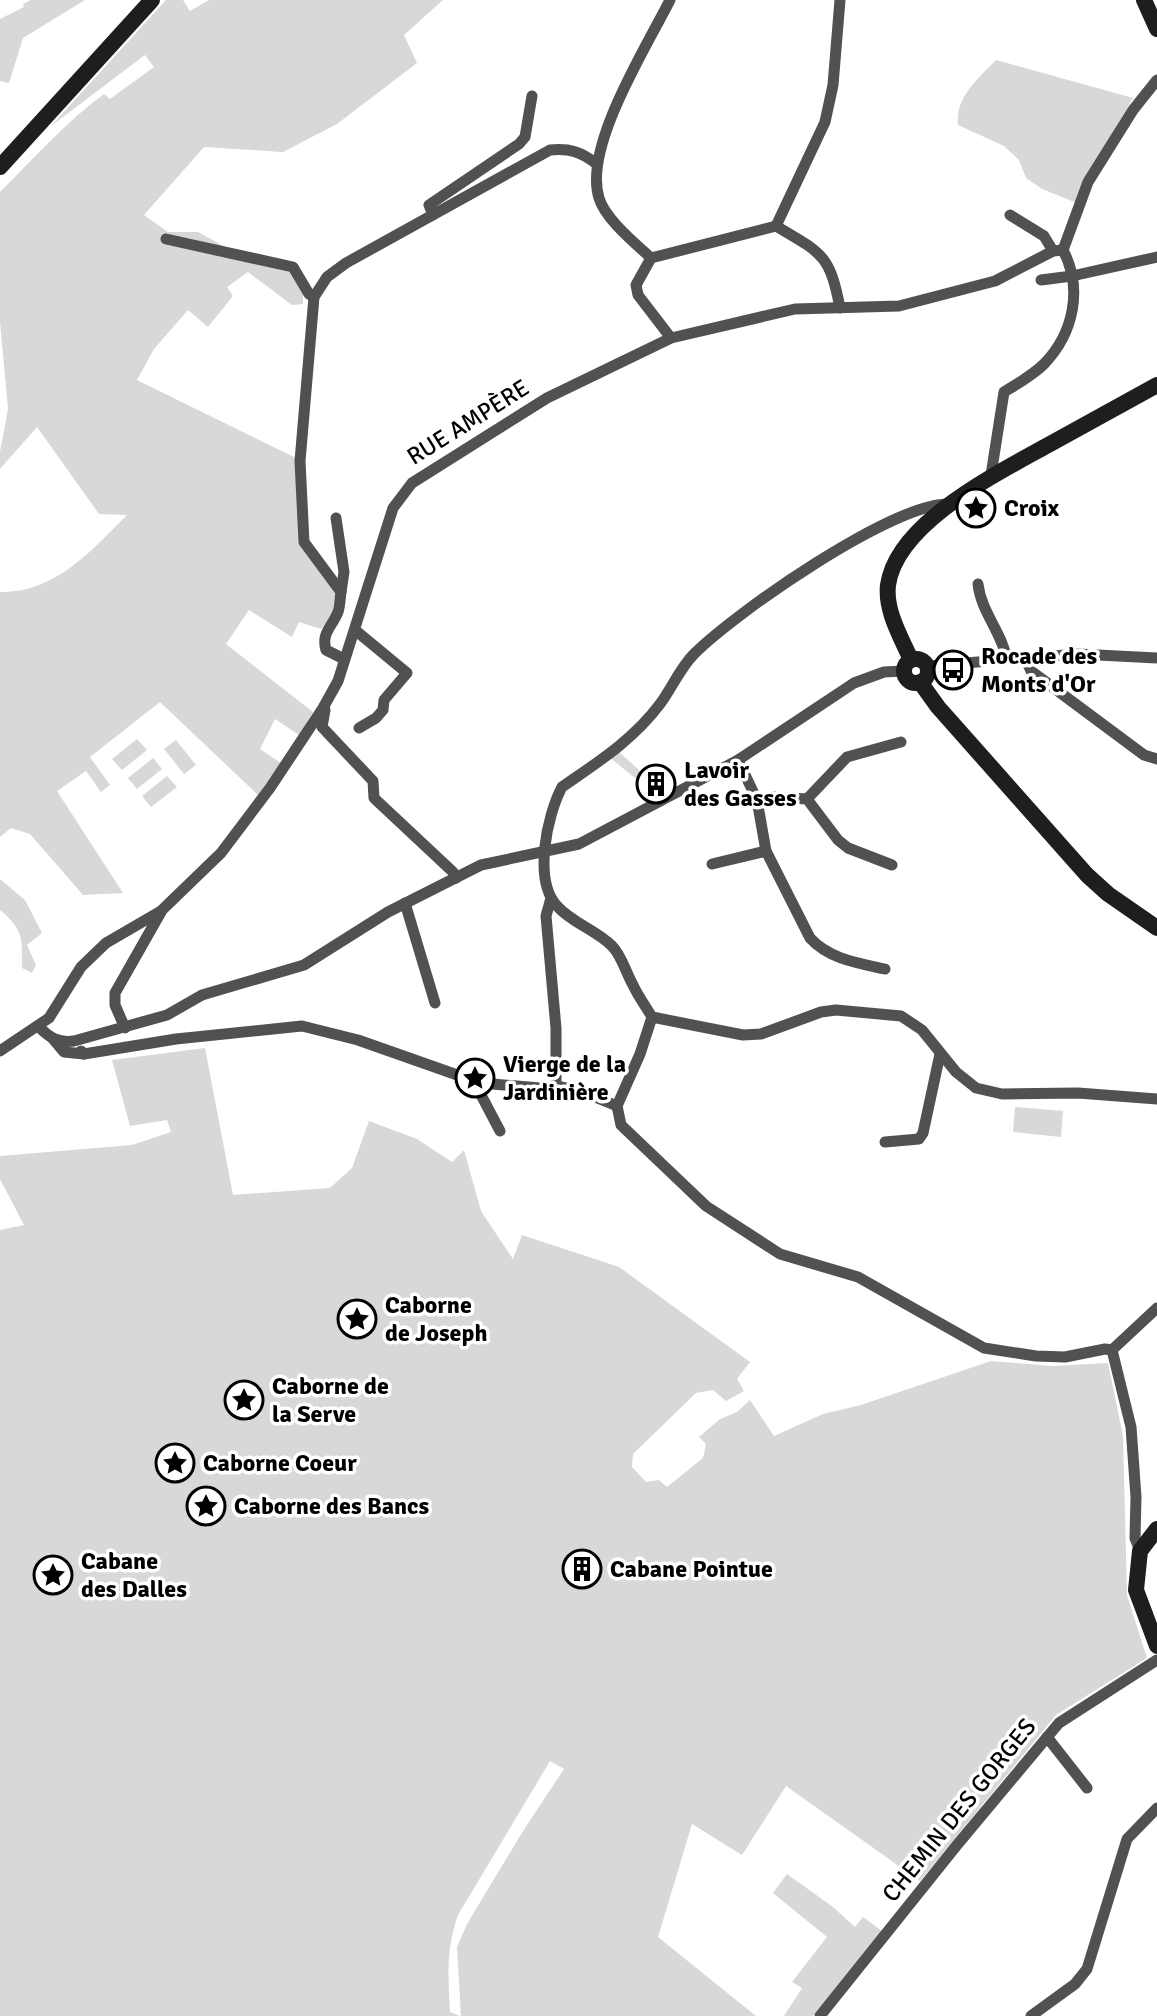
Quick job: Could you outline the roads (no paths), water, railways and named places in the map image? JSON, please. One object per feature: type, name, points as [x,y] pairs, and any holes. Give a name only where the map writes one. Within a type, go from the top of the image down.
[{"type":"street","points":[[0,167],[152,0]]},
{"type":"street","points":[[651,258],[607,212],[599,199],[597,164],[603,134],[670,0]]},
{"type":"street","points":[[776,226],[825,122],[833,85],[840,0]]},
{"type":"street","points":[[1144,0],[1157,29]]},
{"type":"street","points":[[1058,250],[1088,182],[1133,110],[1157,80]]},
{"type":"street","points":[[433,215],[429,205],[525,137],[532,96]]},
{"type":"street","points":[[341,592],[304,542],[300,461],[314,297],[327,277],[346,263],[550,150],[567,149],[583,153],[597,164]]},
{"type":"street","points":[[991,475],[1000,401],[1004,392],[1043,366],[1065,338],[1074,300],[1072,276],[1058,250],[1044,236],[1010,215]]},
{"type":"street","points":[[671,338],[638,295],[636,285],[651,258],[776,226],[812,247],[824,258],[834,274],[840,308]]},
{"type":"street","points":[[166,239],[293,267],[314,297]]},
{"type":"street","name":"RUE AMPÈRE","points":[[39,1027],[49,1018],[81,967],[106,943],[161,911],[221,853],[270,788],[338,681],[393,508],[412,483],[547,398],[671,338],[795,309],[899,306],[995,281],[1058,250]]},
{"type":"street","points":[[1041,280],[1157,257]]},
{"type":"street","points":[[1157,385],[991,475],[950,504],[910,542],[891,568],[888,588],[888,604],[908,665],[909,681],[920,682],[948,719],[1087,875],[1108,894],[1157,928]]},
{"type":"street","points":[[950,504],[934,503],[845,544],[760,601],[696,653],[685,664],[660,704],[627,742],[562,787],[556,798],[543,870],[551,898],[558,908],[597,932],[615,949],[652,1017],[743,1035],[761,1034],[821,1012],[836,1010],[901,1016],[922,1030],[956,1072],[976,1088],[1002,1094],[1078,1093],[1157,1099]]},
{"type":"street","points":[[336,518],[344,572],[338,612],[323,642],[326,650],[344,659]]},
{"type":"street","points":[[978,584],[980,602],[1004,645],[1007,660]]},
{"type":"street","points":[[355,630],[407,673],[384,700],[383,710],[359,728]]},
{"type":"street","points":[[53,1039],[74,1041],[125,1028],[167,1015],[202,995],[304,965],[405,903],[456,878],[500,860],[579,844],[738,760],[854,683],[919,659],[928,666],[1078,654],[1157,658]]},
{"type":"street","points":[[1025,658],[1031,671],[1144,755],[1157,759]]},
{"type":"street","points":[[920,682],[928,674],[928,666]]},
{"type":"street","points":[[323,708],[322,727],[373,781],[374,798],[456,878]]},
{"type":"street","points":[[807,799],[847,757],[901,742]]},
{"type":"street","points":[[738,760],[757,800],[766,851],[810,938],[818,946],[846,960],[885,969]]},
{"type":"street","points":[[757,800],[774,797],[807,799],[838,840],[848,848],[892,865]]},
{"type":"street","points":[[712,864],[766,851]]},
{"type":"street","points":[[551,898],[546,916],[556,1028],[556,1086]]},
{"type":"street","points":[[405,903],[435,1003]]},
{"type":"street","points":[[125,1028],[115,1005],[115,993],[161,911]]},
{"type":"street","points":[[652,1017],[617,1106],[621,1125],[706,1206],[780,1254],[858,1277],[984,1348],[1065,1357],[1112,1350]]},
{"type":"street","points":[[0,1051],[39,1027],[64,1052],[84,1054],[176,1039],[302,1026],[358,1040],[480,1083],[552,1089],[556,1086],[580,1091],[617,1106]]},
{"type":"street","points":[[74,1041],[84,1054]]},
{"type":"street","points":[[885,1142],[919,1139],[923,1133],[940,1054]]},
{"type":"street","points":[[480,1083],[480,1093],[500,1131]]},
{"type":"street","points":[[1112,1350],[1157,1308]]},
{"type":"street","points":[[1112,1350],[1131,1427],[1136,1497],[1135,1538],[1140,1551],[1136,1590],[1157,1646]]},
{"type":"street","points":[[1140,1551],[1157,1529]]},
{"type":"street","name":"CHEMIN DES GORGES","points":[[820,2016],[1047,1737],[1070,1714],[1157,1660]]},
{"type":"street","points":[[1047,1737],[1087,1788]]},
{"type":"street","points":[[1031,2016],[1075,1984],[1087,1969],[1127,1839],[1157,1808]]},
{"type":"place","name":"Croix","points":[[976,508]]},
{"type":"place","name":"Rocade des Monts d'Or","points":[[953,670]]},
{"type":"place","name":"Lavoir des Gasses","points":[[656,784]]},
{"type":"place","name":"Vierge de la Jardinière","points":[[475,1078]]},
{"type":"place","name":"Caborne de Joseph","points":[[357,1319]]},
{"type":"place","name":"Caborne de la Serve","points":[[244,1400]]},
{"type":"place","name":"Caborne Coeur","points":[[175,1463]]},
{"type":"place","name":"Caborne des Bancs","points":[[206,1506]]},
{"type":"place","name":"Cabane Pointue","points":[[582,1569]]},
{"type":"place","name":"Cabane des Dalles","points":[[53,1575]]}]
